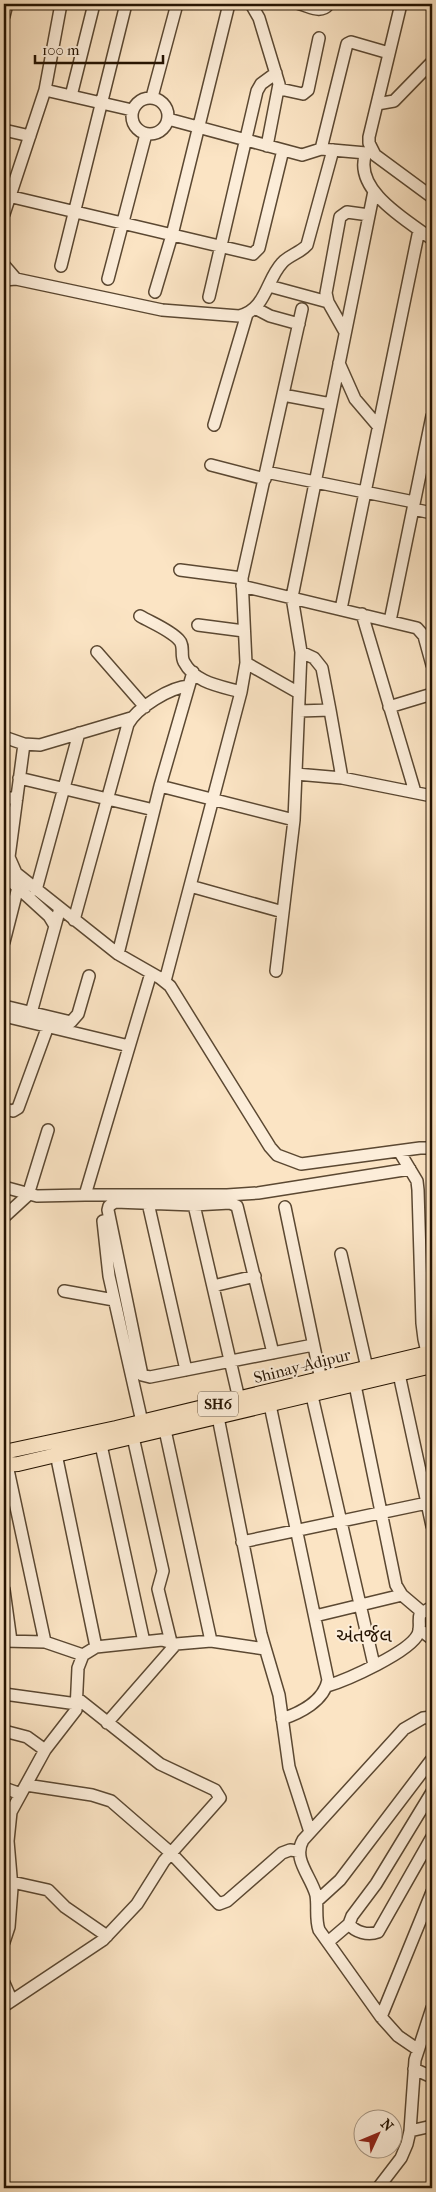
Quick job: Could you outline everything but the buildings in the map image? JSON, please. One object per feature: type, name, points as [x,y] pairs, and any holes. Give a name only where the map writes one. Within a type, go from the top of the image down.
[{"type":"main road","name":"Shinay-Adipur","points":[[5,1461],[16,1451],[367,1368],[431,1359]]},
{"type":"main road","name":"Shinay-Adipur","points":[[5,1461],[56,1454],[312,1396],[399,1374],[431,1359]]},
{"type":"street","points":[[4,16],[7,4]]},
{"type":"street","points":[[4,214],[7,196],[45,90],[61,4]]},
{"type":"street","points":[[72,96],[94,4]]},
{"type":"street","points":[[61,266],[126,4]]},
{"type":"street","points":[[152,97],[177,4]]},
{"type":"street","points":[[156,292],[172,235],[228,4]]},
{"type":"street","points":[[251,4],[259,18],[280,89],[267,146]]},
{"type":"street","points":[[300,4],[318,10],[327,7],[329,4]]},
{"type":"street","points":[[401,4],[369,136],[369,152],[363,169],[374,191],[384,202],[432,239]]},
{"type":"street","points":[[280,89],[302,94],[308,90],[319,38]]},
{"type":"street","points":[[321,149],[347,44],[351,42],[389,53]]},
{"type":"street","points":[[377,104],[394,101],[432,62]]},
{"type":"street","points":[[209,297],[257,91],[261,84],[276,73]]},
{"type":"street","points":[[45,90],[132,110]]},
{"type":"street","points":[[152,97],[162,102],[166,107],[168,119],[162,130],[157,133],[146,134],[140,132],[132,122],[132,110],[139,101],[152,97]]},
{"type":"street","points":[[168,119],[302,155],[321,149],[369,152],[432,197]]},
{"type":"street","points":[[4,130],[30,136]]},
{"type":"street","points":[[108,278],[146,134]]},
{"type":"street","points":[[7,196],[253,254],[259,248],[283,150]]},
{"type":"street","points":[[214,426],[251,311],[269,286],[283,261],[307,245],[333,150]]},
{"type":"street","points":[[276,971],[294,820],[299,711],[301,652],[292,597],[374,191]]},
{"type":"street","points":[[345,332],[328,302],[326,293],[341,214],[346,212],[369,215]]},
{"type":"street","points":[[341,609],[419,230]]},
{"type":"street","points":[[4,265],[16,279]]},
{"type":"street","points":[[4,280],[16,279],[162,310],[239,316],[251,311],[299,324]]},
{"type":"street","points":[[269,286],[328,302]]},
{"type":"street","points":[[165,981],[213,799],[246,663],[242,582],[302,310]]},
{"type":"street","points":[[340,363],[355,399],[378,426]]},
{"type":"street","points":[[283,395],[331,404]]},
{"type":"street","points":[[390,621],[432,416]]},
{"type":"street","points":[[210,465],[365,492],[432,513]]},
{"type":"street","points":[[180,570],[242,582],[292,597],[417,628],[421,632],[432,665]]},
{"type":"street","points":[[362,614],[415,792]]},
{"type":"street","points":[[140,616],[179,639],[184,662],[193,672],[210,684],[240,692]]},
{"type":"street","points":[[198,625],[244,631]]},
{"type":"street","points":[[97,652],[145,707]]},
{"type":"street","points":[[301,652],[314,658],[322,668],[342,778]]},
{"type":"street","points":[[246,663],[299,693]]},
{"type":"street","points":[[118,954],[160,786],[193,672]]},
{"type":"street","points":[[4,737],[24,744],[40,745],[131,718],[173,689],[189,686]]},
{"type":"street","points":[[390,707],[432,694]]},
{"type":"street","points":[[299,711],[330,710]]},
{"type":"street","points":[[74,920],[131,718]]},
{"type":"street","points":[[36,890],[79,733]]},
{"type":"street","points":[[24,744],[9,857],[16,873],[118,954],[165,981],[174,991],[270,1147],[277,1155],[300,1164],[399,1150],[432,1148]]},
{"type":"street","points":[[296,774],[342,778],[432,796]]},
{"type":"street","points":[[19,778],[154,810]]},
{"type":"street","points":[[160,786],[294,820]]},
{"type":"street","points":[[4,798],[17,798]]},
{"type":"street","points":[[4,875],[49,916],[55,926]]},
{"type":"street","points":[[190,886],[283,912]]},
{"type":"street","points":[[4,942],[18,887]]},
{"type":"street","points":[[31,1013],[60,908]]},
{"type":"street","points":[[85,1195],[151,973]]},
{"type":"street","points":[[4,1006],[64,1022],[75,1020],[88,976]]},
{"type":"street","points":[[4,1016],[129,1046]]},
{"type":"street","points":[[4,1109],[13,1111],[18,1108],[48,1026]]},
{"type":"street","points":[[5,1220],[28,1195],[48,1130]]},
{"type":"street","points":[[399,1150],[417,1181],[422,1323],[431,1359]]},
{"type":"street","points":[[4,1187],[28,1195],[227,1195],[410,1169]]},
{"type":"street","points":[[101,1194],[109,1276],[142,1422]]},
{"type":"street","points":[[273,1353],[237,1206],[230,1203],[194,1205],[115,1202],[109,1206],[108,1210],[142,1375],[150,1377],[230,1362],[313,1345]]},
{"type":"street","points":[[148,1203],[186,1370]]},
{"type":"street","points":[[194,1205],[239,1399]]},
{"type":"street","points":[[284,1207],[321,1380]]},
{"type":"street","points":[[341,1254],[367,1368]]},
{"type":"street","points":[[213,1286],[255,1276]]},
{"type":"street","points":[[64,1291],[114,1300]]},
{"type":"street","points":[[399,1374],[432,1520]]},
{"type":"street","points":[[282,1719],[303,1711],[327,1686],[352,1678],[408,1646],[418,1635],[420,1629],[419,1618],[427,1609],[402,1596],[396,1586],[355,1385]]},
{"type":"street","points":[[312,1396],[374,1666]]},
{"type":"street","points":[[270,1405],[328,1674],[327,1686]]},
{"type":"street","points":[[218,1417],[242,1542],[266,1649],[279,1694],[291,1774],[310,1832]]},
{"type":"street","points":[[164,1430],[211,1641]]},
{"type":"street","points":[[133,1437],[163,1571],[158,1589],[173,1643]]},
{"type":"street","points":[[101,1444],[144,1642]]},
{"type":"street","points":[[56,1454],[96,1648]]},
{"type":"street","points":[[5,1461],[45,1642]]},
{"type":"street","points":[[242,1542],[427,1504]]},
{"type":"street","points":[[4,1590],[7,1641],[45,1642],[83,1655]]},
{"type":"street","points":[[315,1616],[402,1596]]},
{"type":"street","points":[[420,1629],[432,1639]]},
{"type":"street","points":[[4,1942],[9,1927],[12,1882],[6,1852],[11,1812],[46,1750],[72,1717],[77,1701],[78,1668],[83,1655],[96,1648],[162,1640],[173,1643],[211,1641],[266,1649]]},
{"type":"street","points":[[107,1723],[173,1643]]},
{"type":"street","points":[[4,1694],[77,1701],[160,1764],[215,1790],[220,1795],[219,1800],[160,1867],[137,1904],[107,1936],[93,1948],[7,2003],[4,1983]]},
{"type":"street","points":[[417,2049],[398,2036],[381,2017],[319,1930],[316,1922],[317,1901],[298,1851],[303,1840],[404,1729],[422,1718],[432,1717]]},
{"type":"street","points":[[4,1731],[28,1737],[46,1750]]},
{"type":"street","points":[[317,1901],[340,1880],[432,1759]]},
{"type":"street","points":[[4,1788],[92,1794],[111,1801],[171,1853],[219,1904],[227,1901],[282,1853],[290,1850],[298,1851]]},
{"type":"street","points":[[328,1942],[349,1924],[352,1916],[376,1884],[432,1792]]},
{"type":"street","points":[[349,1924],[355,1930],[371,1934],[378,1932],[432,1837]]},
{"type":"street","points":[[12,1882],[48,1890],[65,1907],[107,1936]]},
{"type":"street","points":[[381,2017],[432,1892]]},
{"type":"street","points":[[378,2188],[401,2158],[410,2131],[417,2049],[432,2008]]},
{"type":"street","points":[[414,2069],[432,2077]]},
{"type":"street","points":[[410,2131],[432,2126]]},
{"type":"district","name":"અંતર્જલ","points":[[364,1636]]}]
